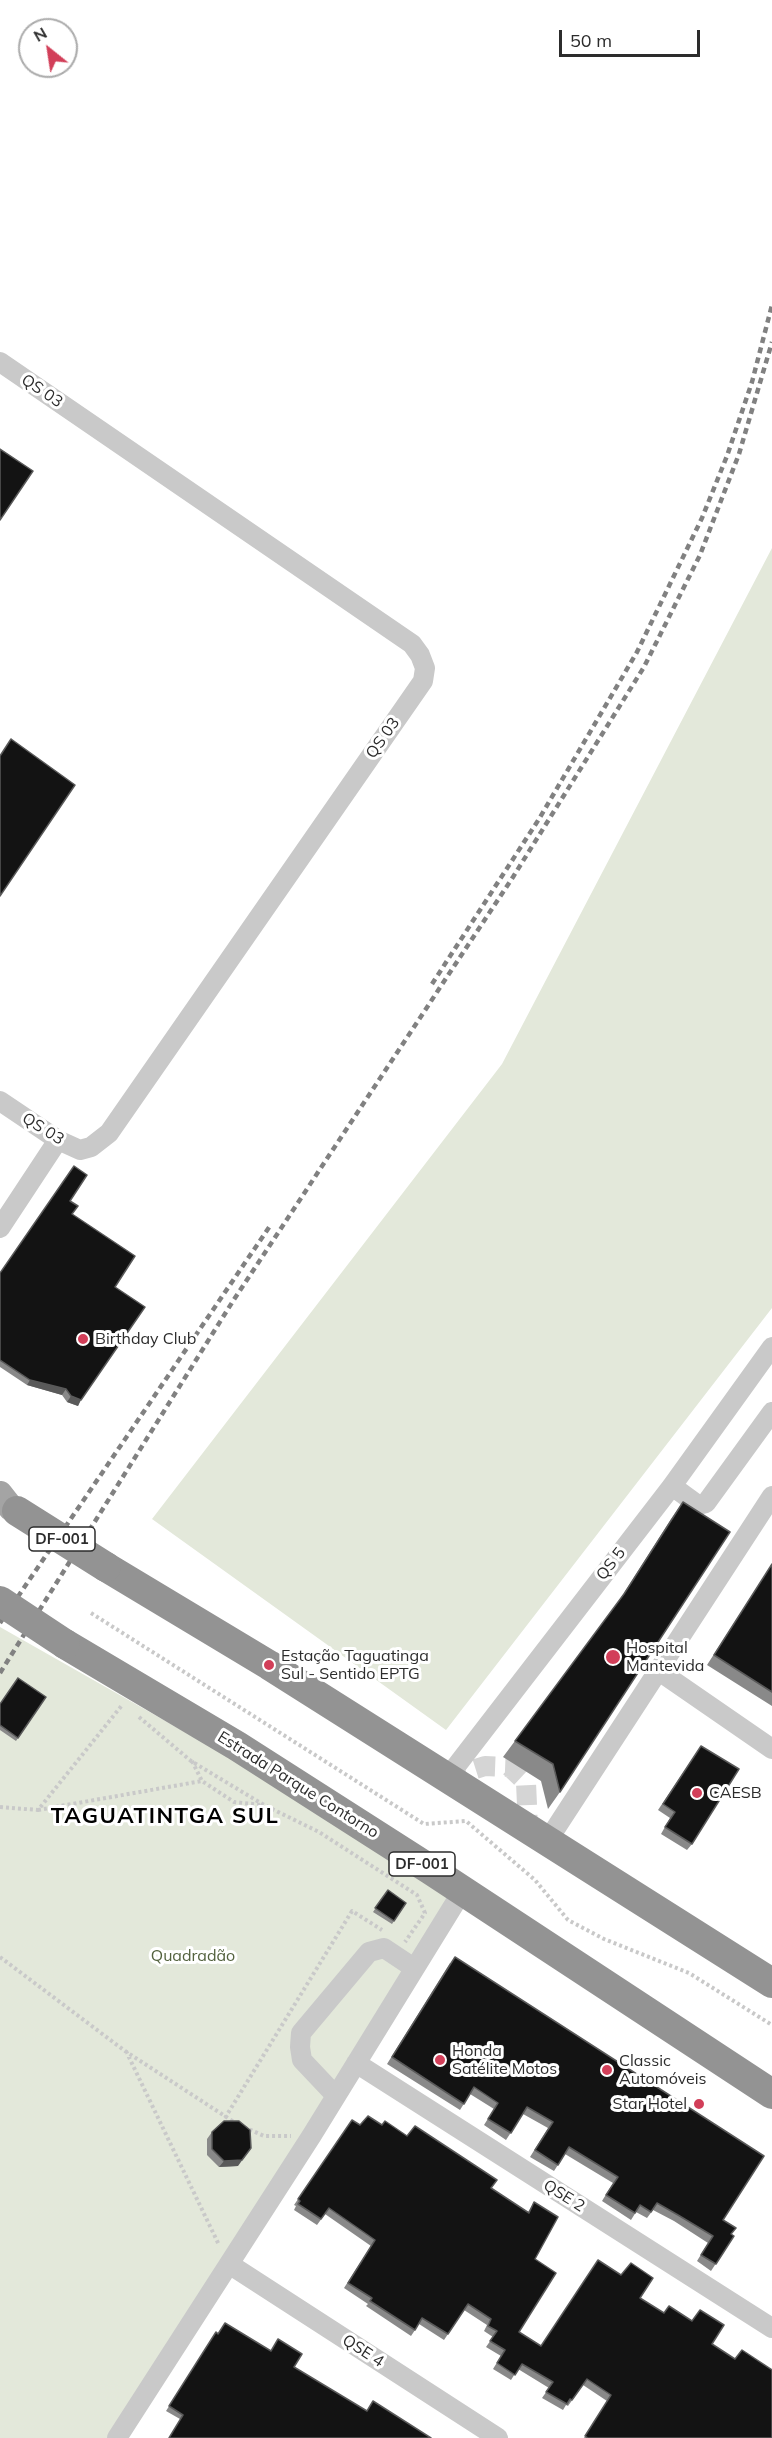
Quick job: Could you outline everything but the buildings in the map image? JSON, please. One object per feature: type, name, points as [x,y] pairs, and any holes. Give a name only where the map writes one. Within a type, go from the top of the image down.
[{"type":"highway","name":"DF-001","points":[[7,1503],[106,1567],[269,1665],[447,1778],[769,1975]]},
{"type":"highway","name":"Estrada Parque Contorno","points":[[0,1601],[65,1644],[237,1746],[463,1890],[772,2094]]},
{"type":"street","name":"QS 03","points":[[0,362],[412,644],[425,668],[423,681],[109,1133],[91,1146],[80,1150],[58,1140],[0,1101]]},
{"type":"street","points":[[0,1228],[58,1140]]},
{"type":"street","name":"QS 5","points":[[447,1778],[672,1486],[772,1347]]},
{"type":"street","points":[[672,1486],[698,1505],[706,1503],[772,1412]]},
{"type":"street","points":[[548,1840],[772,1496]]},
{"type":"street","points":[[659,1671],[772,1749]]},
{"type":"street","points":[[117,2438],[312,2135],[463,1890]]},
{"type":"street","points":[[336,2096],[302,2060],[301,2033],[369,1952],[384,1948],[414,1968]]},
{"type":"street","name":"QSE 2","points":[[356,2063],[772,2328]]},
{"type":"street","name":"QSE 4","points":[[229,2264],[498,2438]]},
{"type":"path","points":[[91,1613],[424,1824],[466,1821],[536,1880],[568,1920],[604,1938],[689,1973],[772,2025]]},
{"type":"path","points":[[114,1698],[191,1761],[264,1805],[319,1832],[417,1895],[425,1912],[404,1944]]},
{"type":"path","points":[[38,1810],[123,1704]]},
{"type":"path","points":[[191,1761],[201,1781],[234,1802],[264,1805]]},
{"type":"path","points":[[0,1806],[38,1810],[201,1781]]},
{"type":"path","points":[[0,1957],[125,2051],[225,2118],[264,2136],[312,2135]]},
{"type":"path","points":[[125,2051],[229,2264]]},
{"type":"green space","points":[[772,548],[772,1308],[446,1730],[152,1519],[502,1064]]},
{"type":"green space","name":"Quadradão","points":[[0,1627],[463,1890],[112,2438],[0,2438]]},
{"type":"tunnel","points":[[447,1778],[485,1766],[510,1767],[526,1782],[528,1828]]},
{"type":"railway","points":[[432,984],[539,819],[637,652],[702,518],[727,456],[752,382],[772,305]]},
{"type":"railway","points":[[0,1673],[233,1301],[513,877],[644,667],[700,555],[739,454],[772,342]]},
{"type":"railway","points":[[0,1623],[270,1226]]},
{"type":"place","name":"Birthday Club","points":[[83,1339]]},
{"type":"place","name":"Hospital Mantevida","points":[[613,1657]]},
{"type":"place","name":"Estação Taguatinga Sul - Sentido EPTG","points":[[269,1665]]},
{"type":"place","name":"CAESB","points":[[697,1793]]},
{"type":"place","name":"Honda Satélite Motos","points":[[440,2060]]},
{"type":"place","name":"Classic Automóveis","points":[[607,2070]]},
{"type":"place","name":"Star Hotel","points":[[699,2104]]},
{"type":"district","name":"TAGUATINTGA SUL","points":[[165,1816]]}]
